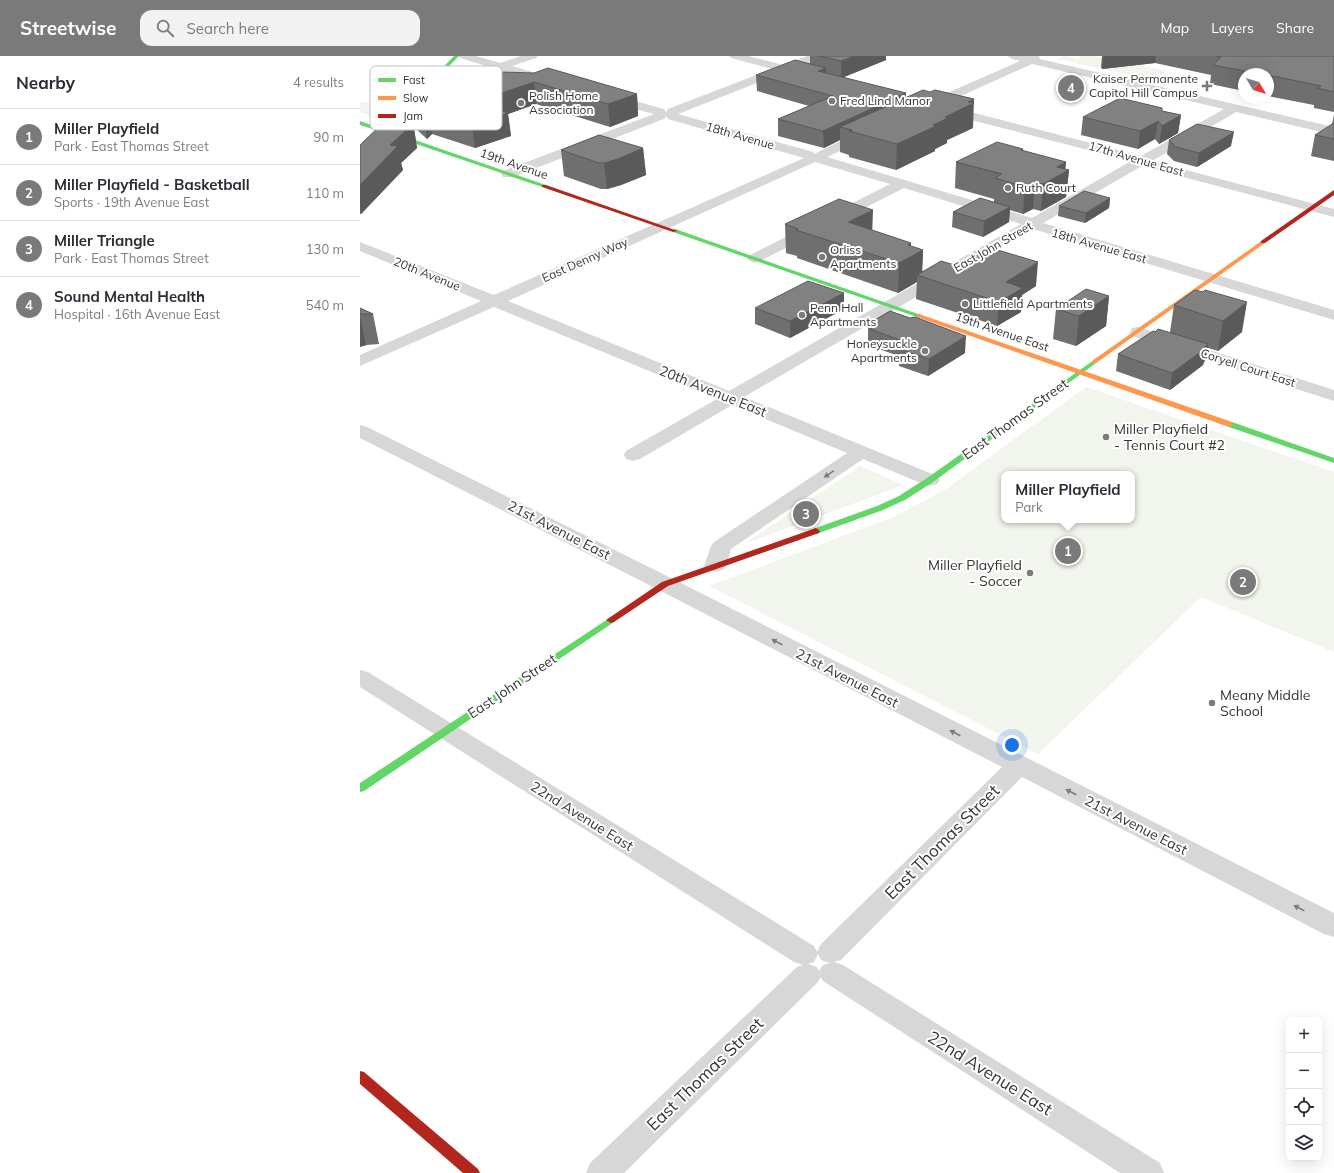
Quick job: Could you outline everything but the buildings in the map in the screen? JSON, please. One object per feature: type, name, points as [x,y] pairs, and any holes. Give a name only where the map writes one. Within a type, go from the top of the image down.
[{"type":"street","points":[[448,66],[458,56]]},
{"type":"street","points":[[464,56],[497,66]]},
{"type":"street","points":[[502,66],[532,56]]},
{"type":"street","points":[[735,56],[813,76]]},
{"type":"street","points":[[508,174],[817,56]]},
{"type":"street","points":[[1014,56],[1036,58],[1234,108],[1334,131]]},
{"type":"street","name":"17th Avenue East","points":[[1036,58],[928,106],[1130,156],[1150,165],[1334,213]]},
{"type":"street","points":[[502,68],[561,84]]},
{"type":"street","name":"18th Avenue","points":[[598,95],[814,157]]},
{"type":"street","name":"East John Street","points":[[634,455],[890,305],[1234,108]]},
{"type":"street","name":"19th Avenue","points":[[360,123],[370,126]]},
{"type":"street","name":"East Denny Way","points":[[360,361],[881,128]]},
{"type":"street","name":"19th Avenue","points":[[380,130],[661,226]]},
{"type":"street","points":[[360,154],[383,131]]},
{"type":"street","name":"18th Avenue East","points":[[814,157],[1021,218],[1041,228],[1334,315]]},
{"type":"street","points":[[754,258],[903,183]]},
{"type":"street","name":"East Thomas Street","points":[[664,584],[880,508],[902,498],[930,480],[1334,192]]},
{"type":"street","name":"19th Avenue East","points":[[661,226],[1334,461]]},
{"type":"street","name":"20th Avenue","points":[[360,246],[495,301]]},
{"type":"street","name":"20th Avenue East","points":[[495,301],[930,480]]},
{"type":"street","name":"Coryell Court East","points":[[1138,332],[1334,396]]},
{"type":"street","name":"21st Avenue East","points":[[360,431],[664,584],[1334,926]]},
{"type":"street","points":[[715,566],[721,546],[861,452]]},
{"type":"street","name":"East John Street","points":[[360,788],[664,584]]},
{"type":"street","name":"22nd Avenue East","points":[[360,677],[819,964],[1148,1173]]},
{"type":"street","name":"East Thomas Street","points":[[602,1173],[819,964],[1018,766]]},
{"type":"street","points":[[360,1076],[474,1173]]},
{"type":"shaded area","points":[[1063,56],[1077,59],[1083,56],[1096,56],[1167,71],[1153,80],[1057,59]]},
{"type":"shaded area","points":[[360,102],[370,102],[370,116],[360,112]]},
{"type":"shaded area","points":[[1086,387],[1334,472],[1334,652],[1201,597],[1038,754],[709,586],[896,516],[946,489]]},
{"type":"shaded area","points":[[860,466],[904,485],[744,544]]},
{"type":"traffic: fast","points":[[447,66],[457,56]]},
{"type":"traffic: fast","points":[[360,123],[370,126]]},
{"type":"traffic: fast","points":[[380,130],[544,186]]},
{"type":"traffic: fast","points":[[360,154],[384,130]]},
{"type":"traffic: fast","points":[[675,231],[919,316]]},
{"type":"traffic: fast","points":[[816,531],[880,508],[902,498],[930,480],[1094,362]]},
{"type":"traffic: fast","points":[[1229,424],[1334,461]]},
{"type":"traffic: fast","points":[[360,788],[611,620]]},
{"type":"traffic: slow","points":[[1094,362],[1263,242]]},
{"type":"traffic: slow","points":[[919,316],[1229,424]]},
{"type":"traffic: jam","points":[[544,186],[675,231]]},
{"type":"traffic: jam","points":[[1263,242],[1334,192]]},
{"type":"traffic: jam","points":[[611,620],[665,584],[816,531]]},
{"type":"traffic: jam","points":[[360,1076],[473,1173]]},
{"type":"place","name":"Kaiser Permanente Capitol Hill Campus","points":[[1207,86]]},
{"type":"place","name":"Sound Mental Health","points":[[1071,88]]},
{"type":"place","name":"Fred Lind Manor","points":[[832,101]]},
{"type":"place","name":"Polish Home Association","points":[[521,103]]},
{"type":"place","name":"Ruth Court","points":[[1008,188]]},
{"type":"place","name":"Orliss Apartments","points":[[822,257]]},
{"type":"place","name":"Littlefield Apartments","points":[[965,304]]},
{"type":"place","name":"Penn Hall Apartments","points":[[802,315]]},
{"type":"place","name":"Honeysuckle Apartments","points":[[925,351]]},
{"type":"place","name":"Miller Playfield - Tennis Court #2","points":[[1106,437]]},
{"type":"place","name":"Miller Triangle","points":[[806,514]]},
{"type":"place","name":"Miller Playfield","points":[[1068,551]]},
{"type":"place","name":"Miller Playfield - Soccer","points":[[1030,573]]},
{"type":"place","name":"Miller Playfield - Basketball","points":[[1243,582]]},
{"type":"place","name":"Meany Middle School","points":[[1212,703]]}]
